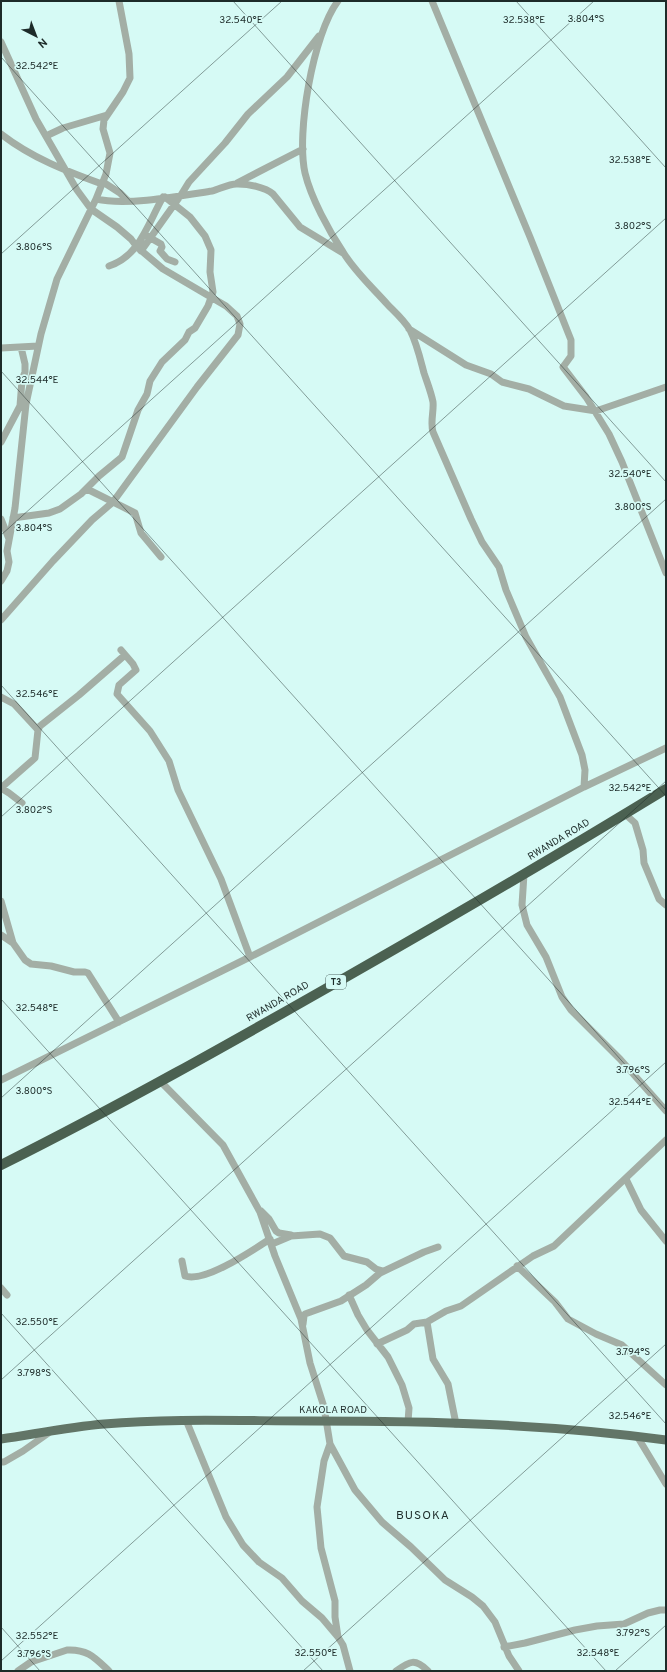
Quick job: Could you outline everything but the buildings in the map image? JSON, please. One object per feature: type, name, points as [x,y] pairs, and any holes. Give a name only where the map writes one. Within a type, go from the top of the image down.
[{"type":"highway","name":"RWANDA ROAD","points":[[1,1165],[161,1082],[524,874],[666,789]]},
{"type":"main road","name":"KAKOLA ROAD","points":[[1,1439],[103,1424],[186,1420],[408,1422],[513,1426],[637,1436],[666,1440]]},
{"type":"street","points":[[1,581],[8,567],[9,558],[7,551],[15,508],[26,404],[38,346],[57,279],[103,183],[110,153],[103,129],[104,120],[123,92],[130,78],[129,54],[119,1]]},
{"type":"street","points":[[338,1],[331,12],[315,55],[308,89],[303,149],[308,183],[320,210],[343,253],[409,329],[418,349],[433,403],[433,432],[473,525],[482,542],[499,567],[506,590],[526,636],[560,697],[582,755],[584,787]]},
{"type":"street","points":[[432,1],[571,340],[571,356],[563,367],[596,412],[609,434],[622,462],[666,573]]},
{"type":"street","points":[[147,236],[174,205],[189,182],[248,114],[287,77],[324,30]]},
{"type":"street","points":[[1,42],[36,119],[91,209],[117,227],[131,239],[139,249],[180,280],[226,306],[237,316],[240,324],[238,334],[113,502],[92,520],[53,561],[1,620]]},
{"type":"street","points":[[46,136],[63,128],[106,115]]},
{"type":"street","points":[[1,134],[32,155],[67,171],[103,183],[120,193],[128,201]]},
{"type":"street","points":[[96,199],[108,202],[128,201],[216,190],[237,183],[303,149]]},
{"type":"street","points":[[237,183],[270,191],[300,227],[343,253]]},
{"type":"street","points":[[13,518],[49,513],[65,506],[87,489],[99,476],[119,460],[124,454],[138,410],[148,394],[150,381],[162,362],[185,340],[189,332],[195,328],[212,297],[210,265],[211,250],[205,236],[190,217],[164,197]]},
{"type":"street","points":[[109,266],[126,258],[139,249],[147,236],[164,197]]},
{"type":"street","points":[[147,236],[161,244],[162,247],[160,251],[164,256],[174,262]]},
{"type":"street","points":[[409,329],[466,365],[491,374],[502,382],[529,389],[564,406],[596,412],[666,387]]},
{"type":"street","points":[[3,349],[38,346]]},
{"type":"street","points":[[1,442],[20,406],[22,380],[25,372],[25,364],[21,347]]},
{"type":"street","points":[[87,489],[135,513],[141,533],[161,556]]},
{"type":"street","points":[[1,519],[10,540]]},
{"type":"street","points":[[22,803],[9,792],[1,788],[35,758],[38,730],[44,722],[79,695],[123,652],[136,670],[120,686],[117,694],[150,731],[169,761],[178,790],[221,879],[250,956]]},
{"type":"street","points":[[1,697],[14,704],[38,730]]},
{"type":"street","points":[[1,1080],[584,787],[666,748]]},
{"type":"street","points":[[624,814],[635,823],[643,850],[644,863],[659,899],[666,906]]},
{"type":"street","points":[[524,874],[522,905],[526,920],[546,957],[562,997],[571,1010],[620,1059],[666,1111]]},
{"type":"street","points":[[1,901],[13,943],[20,954],[29,963],[51,966],[74,972],[88,973],[119,1022]]},
{"type":"street","points":[[1,935],[13,943]]},
{"type":"street","points":[[161,1082],[223,1144],[259,1209],[303,1324],[310,1363],[324,1407],[330,1444],[359,1496],[382,1522],[411,1547],[445,1580],[472,1597],[483,1606],[498,1627],[504,1647],[519,1671]]},
{"type":"street","points":[[377,1344],[407,1330],[414,1324],[427,1322],[468,1303],[538,1252],[556,1245],[666,1140]]},
{"type":"street","points":[[626,1178],[641,1210],[666,1241]]},
{"type":"street","points":[[259,1209],[269,1219],[276,1231],[295,1236]]},
{"type":"street","points":[[182,1261],[185,1276],[195,1276],[226,1266],[271,1241],[295,1236],[320,1234],[333,1241],[344,1256],[367,1262],[376,1269],[384,1271]]},
{"type":"street","points":[[303,1324],[305,1314],[341,1301],[366,1285],[380,1273],[438,1247]]},
{"type":"street","points":[[517,1266],[555,1302],[568,1319],[596,1334],[622,1345],[666,1385]]},
{"type":"street","points":[[1,1288],[7,1295]]},
{"type":"street","points":[[349,1295],[358,1315],[377,1344],[388,1357],[402,1385],[409,1408],[408,1422]]},
{"type":"street","points":[[427,1322],[433,1359],[448,1384],[456,1424]]},
{"type":"street","points":[[186,1420],[221,1505],[243,1545],[260,1562],[282,1578],[302,1601],[322,1618],[343,1645],[350,1671]]},
{"type":"street","points":[[2,1464],[24,1451],[50,1432]]},
{"type":"street","points":[[637,1436],[666,1484]]},
{"type":"street","points":[[330,1444],[324,1461],[317,1508],[321,1548],[334,1601],[338,1637]]},
{"type":"street","points":[[504,1647],[525,1644],[580,1629],[624,1624],[648,1613],[666,1610]]},
{"type":"street","points":[[18,1671],[31,1662],[67,1650],[87,1652],[109,1671]]},
{"type":"street","points":[[396,1671],[404,1665],[412,1662],[419,1662],[428,1671]]},
{"type":"district","name":"BUSOKA","points":[[423,1516]]}]
